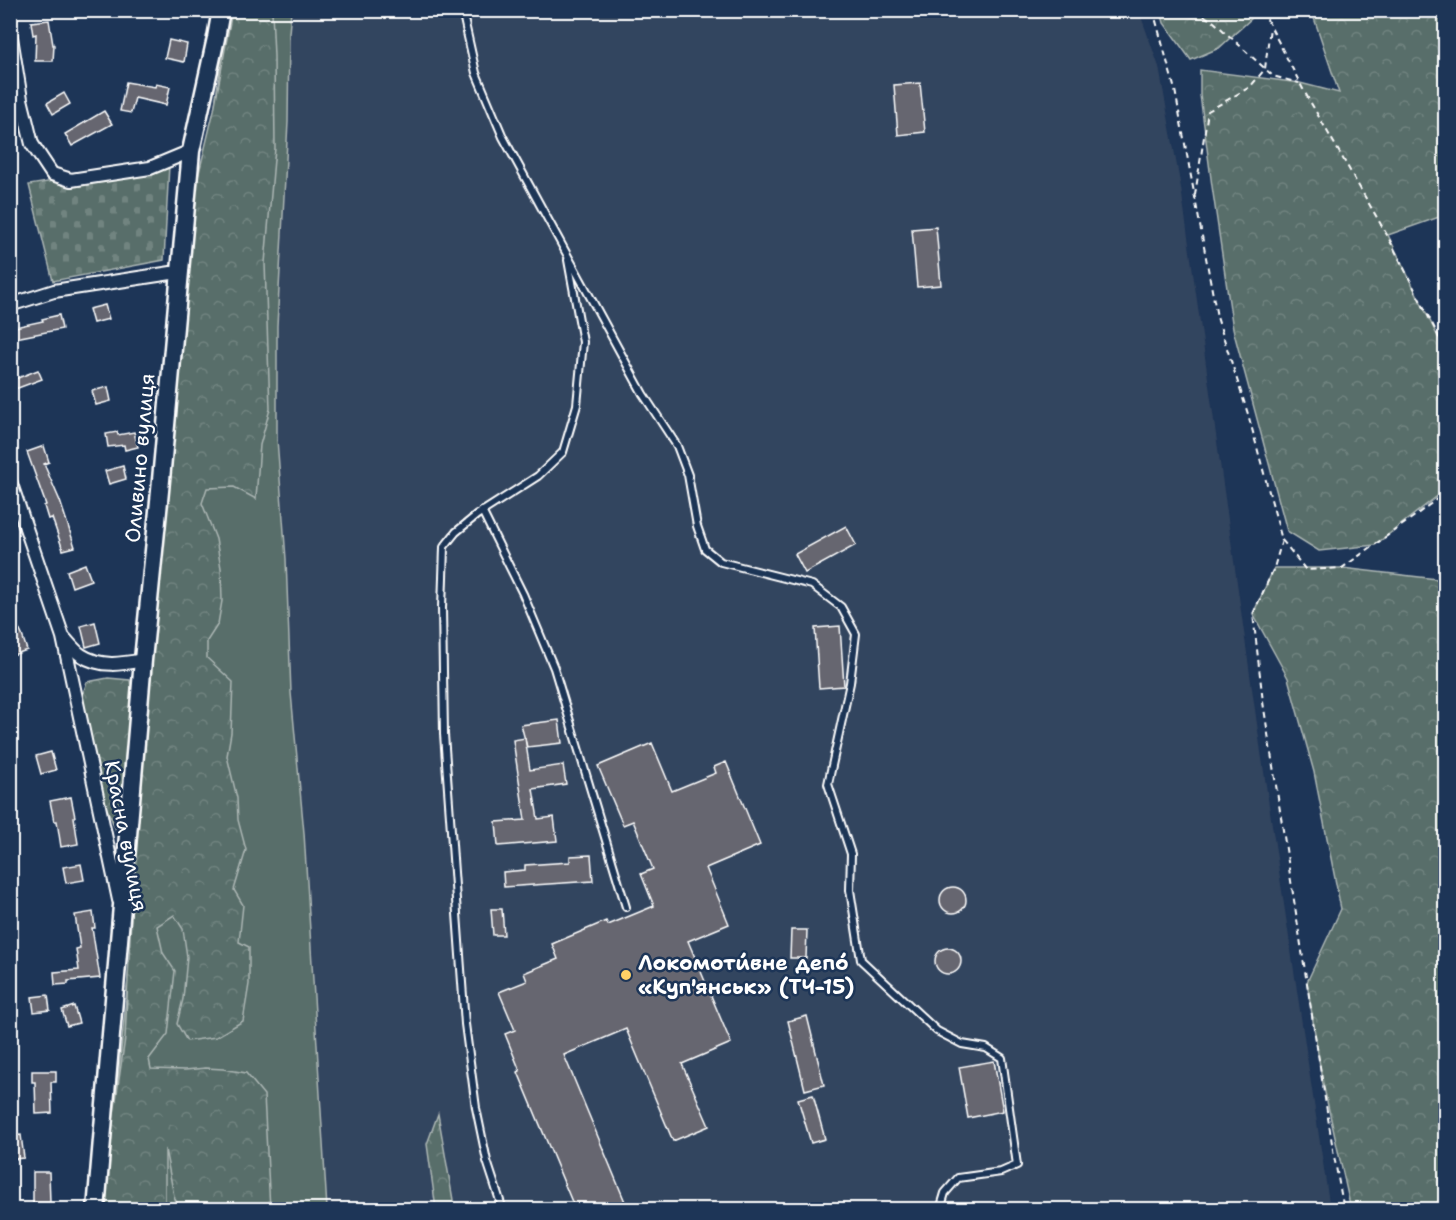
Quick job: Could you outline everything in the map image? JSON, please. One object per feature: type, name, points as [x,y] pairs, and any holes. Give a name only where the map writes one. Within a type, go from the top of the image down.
[{"type":"street","name":"Оливино вулиця","points":[[122,912],[143,660],[191,151],[221,10]]},
{"type":"street","points":[[10,31],[21,99],[32,144],[52,174],[71,180],[150,168],[191,151]]},
{"type":"street","points":[[10,305],[54,291],[171,273],[179,274]]},
{"type":"street","name":"Красна вулиця","points":[[10,481],[63,637],[122,912],[96,1209]]},
{"type":"street","points":[[63,637],[80,655],[94,661],[118,665],[143,660]]},
{"type":"lane","points":[[462,10],[476,73],[503,137],[644,394],[677,446],[688,475],[697,526],[705,549],[721,562],[812,585],[841,607],[856,634],[850,683],[828,784],[851,854],[850,890],[861,960],[937,1030],[962,1044],[986,1048],[1002,1058],[1004,1069],[1017,1165],[1001,1172],[958,1178],[945,1193],[940,1209]]},
{"type":"lane","points":[[503,1209],[487,1161],[476,1108],[465,1024],[444,734],[442,608],[444,547],[456,532],[482,511],[538,477],[563,452],[577,405],[583,342],[566,252]]},
{"type":"lane","points":[[482,511],[523,594],[554,668],[626,907]]},
{"type":"path","points":[[1153,10],[1175,90],[1217,317],[1248,414],[1282,540],[1306,570],[1342,568],[1446,492]]},
{"type":"path","points":[[1195,10],[1214,22],[1273,76],[1300,83]]},
{"type":"path","points":[[1262,10],[1300,83],[1387,235],[1446,350]]},
{"type":"path","points":[[1195,198],[1208,111],[1250,87],[1265,69],[1270,26]]},
{"type":"path","points":[[1438,337],[1446,339]]},
{"type":"path","points":[[1282,540],[1274,568],[1253,614],[1263,702],[1344,1209]]},
{"type":"shaded area","points":[[284,11],[1139,11],[1159,67],[1181,188],[1261,752],[1330,1209],[319,1209],[271,451]]},
{"type":"green space","points":[[229,11],[291,11],[288,122],[277,326],[277,439],[286,559],[291,693],[304,833],[327,1209],[105,1210],[216,97]]},
{"type":"green space","points":[[232,11],[272,11],[274,56],[275,148],[265,263],[270,409],[260,445],[256,499],[234,487],[207,488],[202,503],[216,539],[221,568],[222,601],[218,624],[207,641],[207,658],[233,682],[231,733],[227,756],[237,798],[238,820],[246,850],[234,890],[243,905],[239,942],[249,947],[249,984],[243,1021],[216,1037],[187,1041],[177,1024],[183,999],[187,957],[183,929],[174,915],[157,926],[163,953],[175,971],[168,1034],[149,1059],[151,1069],[206,1068],[246,1073],[264,1095],[270,1209],[179,1209],[174,1196],[165,1149],[165,1200],[161,1209],[104,1210],[107,1162],[125,1038],[141,759],[190,227]]},
{"type":"green space","points":[[1161,11],[1445,11],[1445,215],[1388,235],[1438,337],[1445,339],[1445,490],[1375,545],[1319,551],[1287,531],[1233,329],[1200,95],[1200,70],[1300,83],[1339,93],[1314,18],[1252,18],[1219,48],[1191,60],[1164,23]]},
{"type":"green space","points":[[169,165],[164,260],[53,281],[29,185]]},
{"type":"green space","points":[[1274,568],[1342,568],[1445,580],[1445,1209],[1351,1209],[1322,1079],[1307,982],[1341,909],[1314,772],[1288,678],[1253,614]]},
{"type":"green space","points":[[108,678],[130,680],[132,696],[117,832],[98,788],[82,696],[87,682]]},
{"type":"green space","points":[[438,1114],[456,1209],[436,1209],[427,1144]]},
{"type":"building","points":[[49,20],[54,45],[53,61],[35,61],[36,34],[33,35],[31,22]]},
{"type":"building","points":[[169,40],[187,44],[184,62],[165,58]]},
{"type":"building","points":[[126,82],[170,87],[166,105],[135,98],[131,113],[120,111]]},
{"type":"building","points":[[920,83],[925,132],[898,135],[894,85]]},
{"type":"building","points":[[64,93],[70,104],[53,114],[47,103]]},
{"type":"building","points":[[104,111],[112,124],[72,146],[65,134]]},
{"type":"building","points":[[936,227],[941,285],[917,287],[912,229]]},
{"type":"building","points":[[105,305],[109,319],[93,323],[89,309]]},
{"type":"building","points":[[59,315],[62,329],[10,339],[10,328]]},
{"type":"building","points":[[38,370],[42,379],[10,391],[10,381]]},
{"type":"building","points":[[108,387],[111,401],[96,405],[92,391]]},
{"type":"building","points":[[117,432],[118,435],[134,432],[138,447],[125,450],[124,445],[108,447],[106,434]]},
{"type":"building","points":[[44,446],[49,462],[44,464],[60,501],[75,547],[63,550],[52,518],[48,519],[44,506],[46,505],[27,452]]},
{"type":"building","points":[[123,466],[126,479],[109,484],[105,471]]},
{"type":"building","points":[[846,526],[856,545],[805,573],[795,554]]},
{"type":"building","points":[[85,564],[91,580],[72,587],[67,571]]},
{"type":"building","points":[[10,610],[27,650],[10,656]]},
{"type":"building","points":[[95,622],[100,643],[86,647],[81,626]]},
{"type":"building","points":[[840,626],[844,686],[819,688],[815,628]]},
{"type":"building","points":[[559,720],[562,743],[527,747],[521,725]]},
{"type":"building","points":[[525,738],[530,770],[563,765],[566,784],[533,789],[538,819],[554,817],[557,841],[498,846],[496,822],[525,820],[513,740]]},
{"type":"building","name":"Локомоти́вне депо́ «Куп'янськ» (ТЧ-15)","points":[[652,743],[672,791],[716,773],[714,767],[726,762],[760,845],[706,868],[729,924],[688,941],[731,1043],[682,1064],[709,1126],[673,1141],[626,1029],[564,1055],[628,1209],[575,1209],[518,1072],[520,1071],[505,1034],[515,1030],[499,992],[527,981],[524,973],[558,959],[552,944],[606,921],[608,925],[654,906],[641,874],[653,869],[633,821],[623,825],[598,766]]},
{"type":"building","points":[[51,752],[56,770],[41,774],[36,756]]},
{"type":"building","points":[[71,797],[78,844],[61,847],[57,821],[54,821],[50,801]]},
{"type":"building","points":[[591,855],[593,881],[504,887],[503,872],[525,870],[525,865],[570,862],[570,856]]},
{"type":"building","points":[[81,864],[84,880],[66,883],[63,867]]},
{"type":"building","points":[[953,887],[962,891],[966,900],[962,909],[953,913],[944,909],[940,900],[944,891]]},
{"type":"building","points":[[491,909],[502,909],[504,935],[493,935]]},
{"type":"building","points":[[93,912],[95,928],[92,928],[100,978],[68,981],[68,984],[55,985],[54,972],[79,970],[76,949],[80,948],[75,915]]},
{"type":"building","points":[[791,930],[807,930],[806,958],[790,958]]},
{"type":"building","points":[[948,948],[957,952],[961,961],[957,970],[948,974],[939,970],[935,961],[939,952]]},
{"type":"building","points":[[48,995],[50,1010],[34,1012],[32,997]]},
{"type":"building","points":[[74,1006],[79,1023],[67,1026],[62,1010]]},
{"type":"building","points":[[807,1016],[824,1085],[805,1090],[788,1021]]},
{"type":"building","points":[[994,1061],[1003,1111],[968,1118],[959,1067]]},
{"type":"building","points":[[32,1071],[56,1071],[56,1082],[51,1082],[52,1113],[36,1114],[35,1082],[32,1082]]},
{"type":"building","points":[[813,1095],[825,1139],[811,1143],[798,1099]]},
{"type":"building","points":[[21,1135],[24,1158],[13,1159],[11,1136]]},
{"type":"building","points":[[33,1172],[49,1172],[50,1203],[33,1203]]},
{"type":"place","name":"Локомоти́вне депо́ «Куп'янськ» (ТЧ-15)","points":[[626,975]]}]
